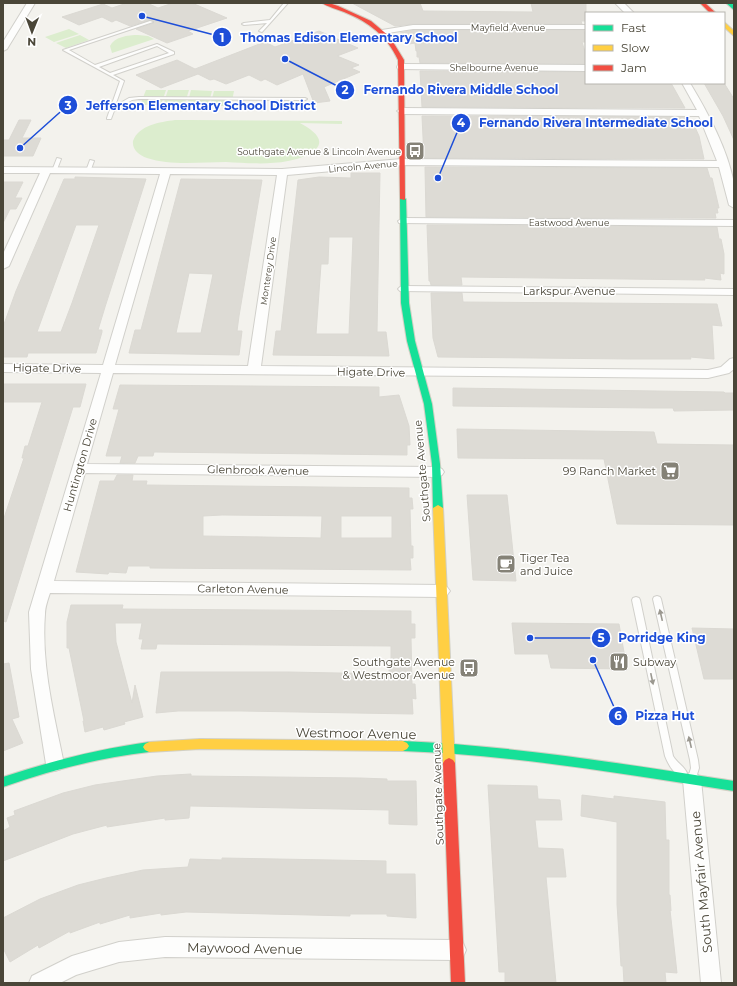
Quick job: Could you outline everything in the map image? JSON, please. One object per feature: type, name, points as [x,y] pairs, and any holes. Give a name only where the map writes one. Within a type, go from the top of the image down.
[{"type":"street","points":[[3,49],[14,24],[30,3]]},
{"type":"street","points":[[619,3],[629,12]]},
{"type":"street","points":[[702,3],[712,12]]},
{"type":"street","points":[[728,3],[734,8]]},
{"type":"street","name":"Southgate Avenue","points":[[332,4],[361,18],[382,32],[397,49],[401,67],[404,289],[408,326],[431,422],[437,472],[458,983]]},
{"type":"street","points":[[725,25],[734,34]]},
{"type":"street","name":"Mayfield Avenue","points":[[382,32],[401,28],[419,27],[585,27]]},
{"type":"street","name":"Shelbourne Avenue","points":[[401,67],[585,68]]},
{"type":"street","points":[[687,84],[703,113],[717,145],[730,185],[734,205]]},
{"type":"street","points":[[402,111],[703,113]]},
{"type":"street","name":"Lincoln Avenue","points":[[3,170],[282,172],[312,171],[379,163],[402,162],[722,164]]},
{"type":"street","points":[[3,266],[50,171]]},
{"type":"street","name":"Huntington Drive","points":[[55,764],[35,637],[37,612],[166,171]]},
{"type":"street","name":"Monterey Drive","points":[[254,370],[282,172]]},
{"type":"street","name":"Eastwood Avenue","points":[[403,221],[734,223]]},
{"type":"street","name":"Larkspur Avenue","points":[[404,289],[734,292]]},
{"type":"street","name":"Higate Drive","points":[[3,368],[708,374],[726,370],[734,362]]},
{"type":"street","name":"Glenbrook Avenue","points":[[79,468],[437,472]]},
{"type":"street","name":"Carleton Avenue","points":[[45,587],[442,591]]},
{"type":"street","name":"Westmoor Avenue","points":[[3,782],[55,764],[93,755],[165,745],[200,744],[448,747],[544,758],[734,786]]},
{"type":"street","name":"South Mayfair Avenue","points":[[692,780],[711,983]]},
{"type":"street","name":"Maywood Avenue","points":[[39,983],[72,966],[120,952],[165,947],[456,950]]},
{"type":"lane","points":[[261,31],[286,3]]},
{"type":"lane","points":[[244,24],[271,21]]},
{"type":"lane","points":[[109,118],[122,81],[64,50],[151,22]]},
{"type":"lane","points":[[96,66],[157,45],[173,53],[111,74]]},
{"type":"lane","points":[[112,110],[125,102],[139,98],[305,98]]},
{"type":"lane","points":[[50,171],[59,159]]},
{"type":"lane","points":[[88,171],[92,160]]},
{"type":"lane","points":[[636,600],[668,756],[673,764],[692,780],[695,768],[694,760],[657,599]]},
{"type":"green space","points":[[69,29],[79,34],[54,42],[45,37]]},
{"type":"green space","points":[[80,35],[89,40],[66,48],[56,43]]},
{"type":"green space","points":[[126,36],[148,36],[154,39],[112,53],[110,46],[115,40]]},
{"type":"green space","points":[[146,90],[166,90],[161,105],[140,105]]},
{"type":"green space","points":[[168,90],[189,90],[184,106],[163,105]]},
{"type":"green space","points":[[191,90],[212,91],[208,106],[187,105]]},
{"type":"green space","points":[[214,91],[234,91],[231,106],[210,106]]},
{"type":"green space","points":[[175,120],[342,121],[342,124],[300,123],[311,130],[318,138],[318,147],[305,156],[273,163],[166,162],[147,158],[135,150],[133,141],[140,131],[151,125]]},
{"type":"building","points":[[127,3],[147,3],[158,8],[173,3],[192,3],[227,18],[188,31],[193,34],[167,43],[136,29],[154,23],[150,20],[130,26],[116,20],[112,22],[102,17],[79,25],[62,17],[103,4],[112,8]]},
{"type":"building","points":[[352,3],[420,3],[423,11],[533,12],[531,3],[586,3],[585,21],[581,21],[582,24],[413,24],[395,26]]},
{"type":"building","points":[[413,30],[584,30],[585,42],[582,42],[585,52],[585,64],[420,63],[419,57],[417,57],[415,43],[409,44],[400,33]]},
{"type":"building","points":[[319,31],[358,48],[337,56],[359,65],[351,68],[360,72],[324,87],[330,101],[314,103],[303,74],[277,85],[265,79],[261,81],[249,75],[226,84],[214,79],[210,80],[198,74],[161,88],[136,75],[177,60],[195,69],[265,42],[275,47]]},
{"type":"building","points":[[420,71],[585,72],[585,84],[672,84],[685,108],[422,107]]},
{"type":"building","points":[[705,84],[725,84],[734,99],[734,140],[723,116]]},
{"type":"building","points":[[422,116],[689,117],[699,136],[704,159],[424,158]]},
{"type":"building","points":[[19,120],[31,120],[22,138],[41,138],[33,156],[3,156],[3,140],[9,140]]},
{"type":"building","points":[[425,167],[707,168],[710,178],[712,178],[719,208],[717,208],[718,213],[715,213],[716,218],[426,217]]},
{"type":"building","points":[[351,173],[380,173],[377,332],[386,332],[389,356],[273,355],[276,331],[281,331],[298,180],[319,177],[351,178]],"holes":[[[329,237],[353,237],[349,334],[316,334],[321,264],[328,264]]]},
{"type":"building","points":[[75,177],[146,179],[98,330],[102,330],[102,332],[96,353],[28,353],[27,357],[3,357],[3,327],[16,291],[64,179],[75,179]],"holes":[[[76,225],[99,225],[61,332],[37,332]]]},
{"type":"building","points":[[181,179],[262,180],[237,331],[242,331],[239,355],[129,353],[135,330],[141,330]],"holes":[[[189,273],[213,274],[201,333],[176,333]]]},
{"type":"building","points":[[3,182],[23,182],[15,198],[22,198],[16,209],[10,209],[3,223]]},
{"type":"building","points":[[427,225],[717,227],[724,254],[724,274],[720,273],[721,280],[704,278],[705,280],[461,277],[462,285],[431,285],[429,281]]},
{"type":"building","points":[[431,293],[462,293],[463,302],[717,304],[722,326],[712,325],[714,359],[690,357],[691,359],[438,357],[433,338]]},
{"type":"building","points":[[3,384],[86,384],[80,407],[73,407],[6,622],[3,621],[3,521],[24,458],[22,458],[25,446],[28,446],[42,402],[3,402]]},
{"type":"building","points":[[120,385],[379,387],[379,397],[399,395],[409,426],[410,445],[407,445],[407,455],[154,452],[153,456],[138,456],[135,463],[120,463],[122,456],[106,456],[119,409],[113,409]]},
{"type":"building","points":[[453,388],[724,392],[734,393],[734,410],[674,411],[673,408],[453,406]]},
{"type":"building","name":"99 Ranch Market","points":[[457,429],[654,432],[657,444],[734,445],[734,525],[617,524],[604,459],[458,458]]},
{"type":"building","points":[[117,475],[133,475],[132,481],[147,481],[146,485],[409,488],[409,498],[412,498],[413,509],[410,509],[411,546],[413,546],[413,558],[410,558],[411,570],[150,568],[150,566],[128,566],[126,573],[109,572],[108,574],[76,572],[100,481],[114,481]],"holes":[[[203,516],[322,516],[321,538],[203,536]],[[341,516],[392,516],[392,538],[341,538]]]},
{"type":"building","points":[[467,495],[507,495],[516,581],[473,580]]},
{"type":"building","points":[[71,605],[123,605],[122,609],[411,611],[411,624],[415,624],[415,638],[411,638],[412,684],[415,684],[416,699],[412,698],[413,714],[241,711],[178,711],[156,713],[161,672],[389,674],[389,669],[391,669],[391,646],[157,644],[156,649],[141,649],[143,639],[139,639],[142,623],[115,623],[116,642],[132,703],[135,685],[143,717],[124,722],[125,724],[104,730],[103,727],[85,732],[69,648],[67,648],[67,622]]},
{"type":"building","points":[[512,623],[619,624],[627,669],[551,668],[548,654],[515,654]]},
{"type":"building","points":[[692,628],[734,629],[734,679],[704,679]]},
{"type":"building","points":[[9,663],[19,717],[12,719],[23,743],[3,751],[3,664]]},
{"type":"building","points":[[191,774],[191,776],[360,778],[387,779],[387,781],[416,781],[417,825],[389,824],[389,810],[190,806],[189,818],[165,820],[165,818],[107,827],[107,825],[73,834],[3,861],[3,831],[10,827],[7,818],[15,815],[14,811],[63,793],[95,785],[157,776]]},
{"type":"building","points":[[488,785],[537,786],[538,799],[560,800],[562,820],[535,820],[538,848],[563,849],[566,877],[546,877],[556,983],[505,983],[505,972],[499,972]]},
{"type":"building","points":[[582,795],[614,799],[614,796],[665,802],[666,840],[669,840],[669,895],[671,911],[670,910],[677,973],[665,972],[666,983],[624,983],[623,966],[621,966],[617,904],[617,822],[581,816]]},
{"type":"building","points":[[222,858],[386,861],[386,874],[415,874],[416,918],[387,916],[387,914],[350,914],[350,916],[186,912],[161,915],[161,913],[130,918],[130,915],[100,924],[100,922],[70,933],[70,931],[39,948],[38,945],[10,962],[3,948],[3,918],[40,899],[78,885],[143,870],[188,867],[190,859],[222,860]]},
{"type":"traffic: fast","points":[[728,3],[734,8]]},
{"type":"traffic: fast","points":[[403,199],[405,303],[411,341],[428,404],[436,464],[438,508]]},
{"type":"traffic: fast","points":[[403,746],[528,755],[734,786]]},
{"type":"traffic: fast","points":[[3,782],[75,760],[149,747]]},
{"type":"traffic: slow","points":[[725,25],[734,34]]},
{"type":"traffic: slow","points":[[438,508],[449,763]]},
{"type":"traffic: slow","points":[[149,747],[200,744],[403,746]]},
{"type":"traffic: jam","points":[[324,3],[370,22],[388,38],[401,60],[403,199]]},
{"type":"traffic: jam","points":[[702,3],[712,12]]},
{"type":"traffic: jam","points":[[449,763],[458,983]]},
{"type":"place","name":"Thomas Edison Elementary School","points":[[142,16]]},
{"type":"place","name":"Fernando Rivera Middle School","points":[[285,59]]},
{"type":"place","name":"Jefferson Elementary School District","points":[[20,148]]},
{"type":"place","name":"Southgate Avenue & Lincoln Avenue","points":[[415,151]]},
{"type":"place","name":"Fernando Rivera Intermediate School","points":[[438,178]]},
{"type":"place","name":"99 Ranch Market","points":[[670,471]]},
{"type":"place","name":"Tiger Tea and Juice","points":[[506,564]]},
{"type":"place","name":"Porridge King","points":[[530,638]]},
{"type":"place","name":"Pizza Hut","points":[[593,660]]},
{"type":"place","name":"Subway","points":[[619,662]]},
{"type":"place","name":"Southgate Avenue & Westmoor Avenue","points":[[469,668]]}]
